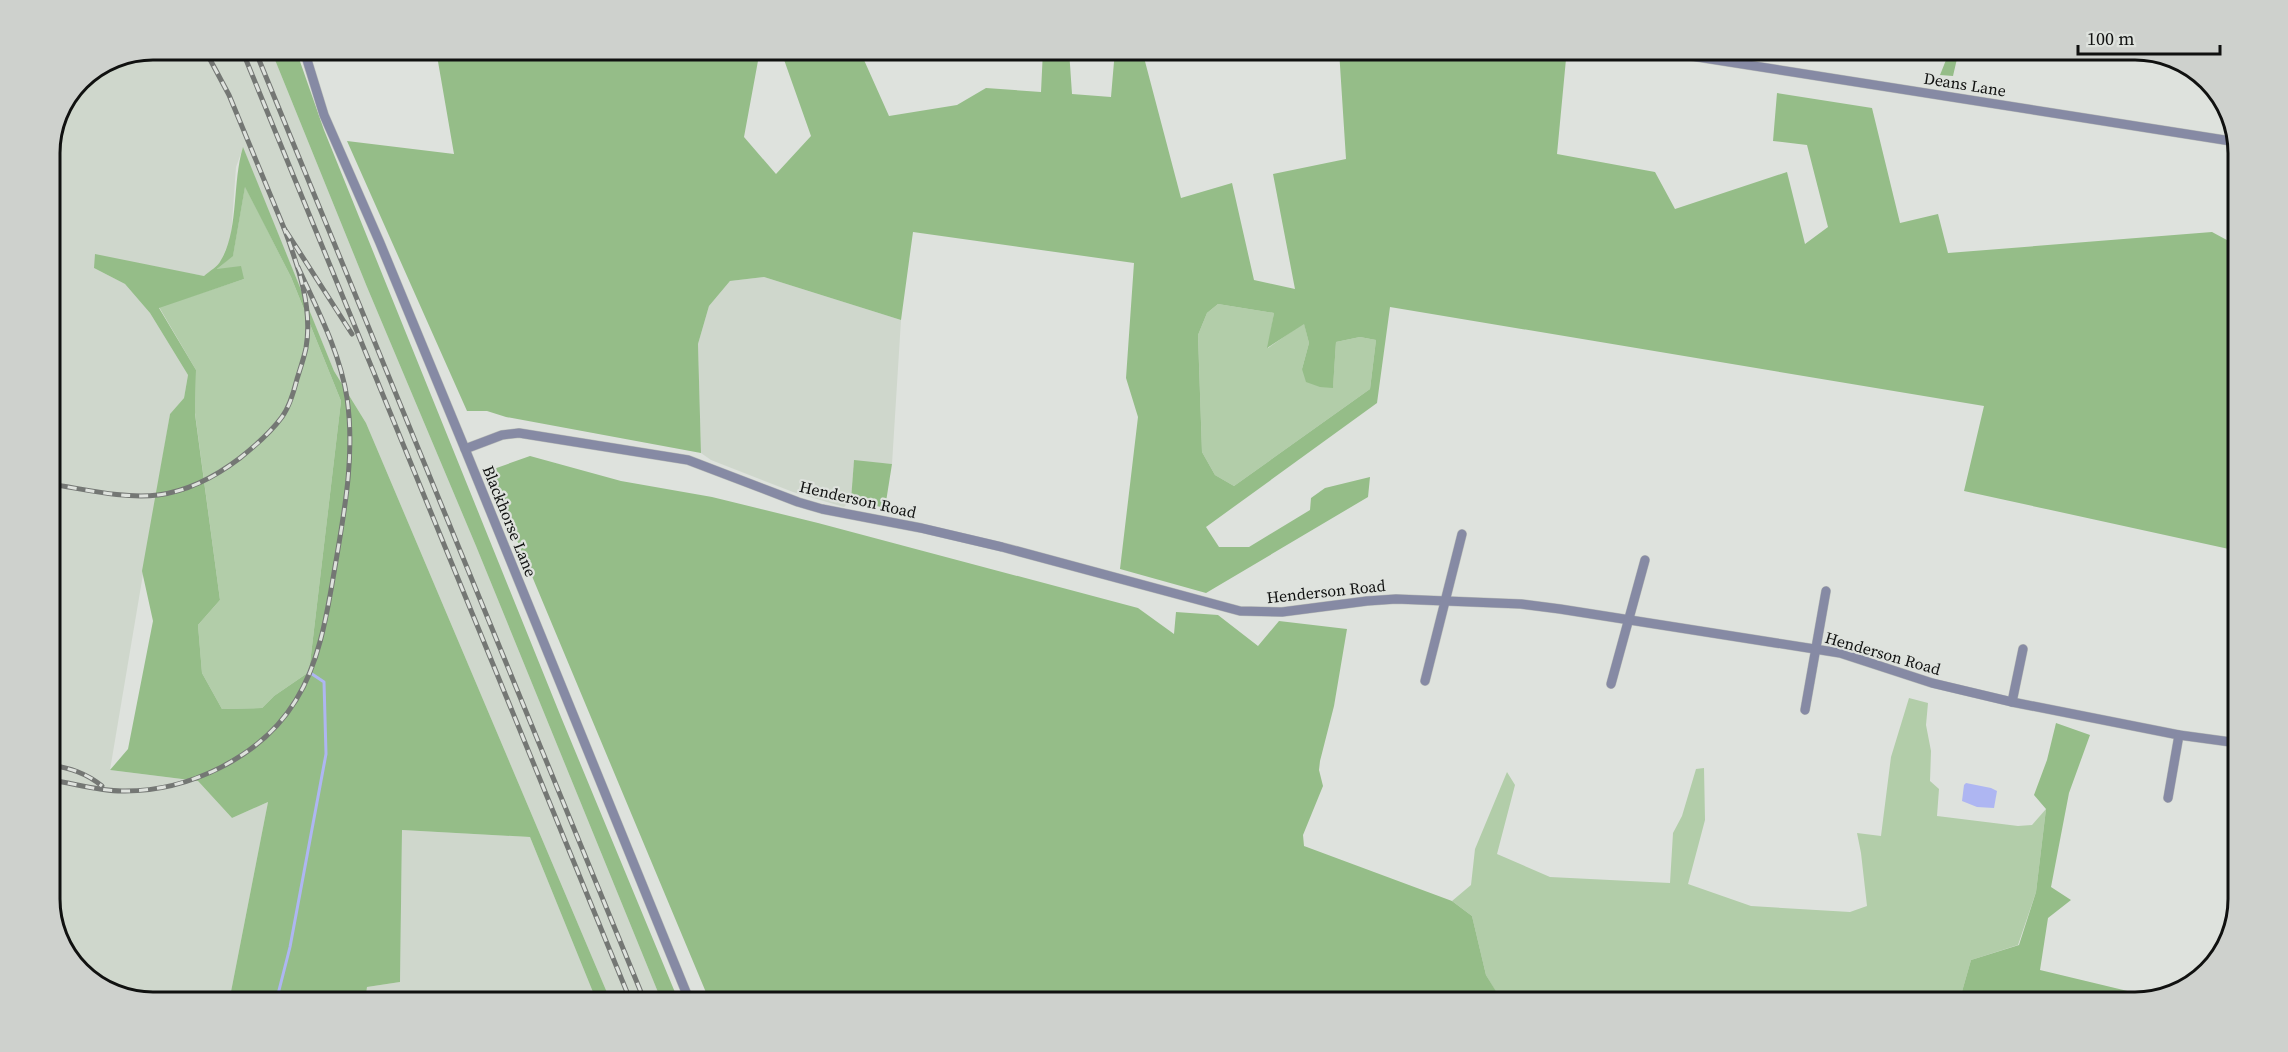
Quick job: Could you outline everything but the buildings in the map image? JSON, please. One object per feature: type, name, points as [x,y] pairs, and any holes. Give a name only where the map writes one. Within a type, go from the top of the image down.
[{"type":"street","name":"Blackhorse Lane","points":[[307,60],[324,115],[380,243],[686,992]]},
{"type":"street","name":"Deans Lane","points":[[1716,60],[2227,140]]},
{"type":"street","name":"Henderson Road","points":[[465,449],[502,435],[519,433],[688,460],[822,509],[921,528],[1002,547],[1246,612],[1282,612],[1367,600],[1521,604],[1840,653],[1932,683],[2012,702],[2179,735],[2228,741]]},
{"type":"street","points":[[1425,681],[1462,534]]},
{"type":"street","points":[[1611,684],[1645,560]]},
{"type":"street","points":[[1805,710],[1826,591]]},
{"type":"street","points":[[2012,702],[2023,649]]},
{"type":"street","points":[[2168,798],[2179,735]]},
{"type":"shaded area","points":[[275,60],[658,992],[607,992],[366,423],[334,371],[243,148],[236,167],[231,237],[220,263],[204,276],[158,268],[94,268],[125,284],[150,313],[188,375],[184,398],[170,414],[110,770],[198,781],[232,818],[268,802],[231,992],[135,990],[118,985],[101,976],[83,960],[65,929],[60,905],[60,147],[63,129],[70,112],[87,87],[118,67],[135,62]]},
{"type":"shaded area","points":[[764,277],[901,320],[892,464],[854,461],[851,500],[844,507],[793,492],[711,460],[701,453],[698,344],[709,306],[730,281]]},
{"type":"shaded area","points":[[402,830],[530,837],[593,992],[366,992],[367,987],[400,982]]},
{"type":"green space","points":[[275,60],[300,60],[324,130],[675,992],[658,992],[476,546]]},
{"type":"green space","points":[[438,60],[758,60],[744,137],[776,174],[811,136],[784,60],[864,60],[889,116],[957,105],[986,88],[1041,92],[1043,60],[1070,60],[1072,94],[1111,97],[1114,60],[1145,60],[1181,198],[1232,183],[1254,280],[1295,289],[1273,174],[1346,159],[1340,60],[1566,60],[1557,154],[1655,172],[1675,209],[1787,172],[1805,244],[1828,227],[1807,145],[1773,141],[1777,93],[1872,108],[1900,223],[1938,214],[1948,253],[2212,232],[2228,241],[2228,549],[1964,491],[1984,406],[1390,307],[1377,403],[1206,527],[1219,547],[1249,547],[1310,510],[1311,498],[1325,488],[1370,477],[1368,497],[1206,593],[1120,569],[1138,417],[1126,378],[1134,263],[913,232],[901,320],[764,277],[730,281],[709,306],[698,344],[701,453],[506,417],[487,411],[467,411],[347,141],[454,154]],"holes":[[[1218,304],[1274,313],[1267,348],[1304,324],[1309,343],[1302,369],[1306,382],[1320,387],[1333,388],[1336,342],[1360,337],[1376,340],[1370,389],[1234,486],[1215,475],[1202,452],[1198,335],[1207,313]]]},
{"type":"green space","points":[[1946,60],[1957,60],[1953,76],[1940,75]]},
{"type":"green space","points":[[243,147],[334,371],[366,423],[607,992],[593,992],[530,837],[402,830],[400,982],[367,987],[366,992],[231,992],[268,802],[232,818],[198,781],[110,770],[128,749],[153,621],[142,571],[170,414],[184,398],[188,375],[150,313],[125,284],[94,268],[95,254],[204,276],[216,267],[227,248],[233,221],[237,176]],"holes":[[[245,187],[291,277],[341,401],[309,672],[274,696],[262,708],[222,709],[202,673],[198,625],[220,600],[195,414],[196,370],[159,308],[244,279],[241,266],[217,269],[233,256]]]},
{"type":"green space","points":[[245,186],[291,277],[341,401],[309,672],[274,696],[262,708],[222,709],[202,673],[198,625],[220,600],[195,413],[196,370],[159,307],[244,279],[216,270],[233,255]]},
{"type":"green space","points":[[1218,304],[1274,313],[1268,348],[1304,323],[1309,343],[1302,369],[1333,387],[1336,342],[1360,337],[1376,340],[1370,389],[1234,486],[1215,475],[1202,452],[1198,335],[1207,313]]},
{"type":"green space","points":[[530,456],[621,481],[712,497],[1138,608],[1174,634],[1176,612],[1218,615],[1258,646],[1279,621],[1347,629],[1334,706],[1320,761],[1319,770],[1323,786],[1303,835],[1304,846],[1452,901],[1472,916],[1486,975],[1496,992],[706,992],[488,471]]},
{"type":"green space","points":[[854,460],[892,464],[885,508],[851,500]]},
{"type":"green space","points":[[1909,698],[1928,703],[1926,725],[1931,751],[1930,781],[1939,789],[1937,816],[2018,826],[2032,825],[2046,809],[2036,892],[2018,945],[1971,960],[1962,992],[1496,992],[1486,975],[1472,916],[1452,901],[1471,885],[1475,849],[1507,772],[1515,785],[1497,854],[1550,877],[1670,883],[1673,833],[1682,816],[1696,769],[1704,768],[1705,820],[1688,884],[1751,906],[1850,912],[1867,906],[1857,833],[1881,836],[1891,757]]},
{"type":"green space","points":[[2056,723],[2090,735],[2069,793],[2051,887],[2071,900],[2048,918],[2040,970],[2132,992],[1962,992],[1971,960],[2019,945],[2036,892],[2046,809],[2034,795],[2047,760]]},
{"type":"water","points":[[1966,783],[1997,791],[1994,808],[1977,807],[1962,801]]},
{"type":"waterway","points":[[279,992],[290,947],[326,754],[324,682],[309,672]]},
{"type":"railway","points":[[210,60],[229,95],[284,228],[352,334]]},
{"type":"railway","points":[[246,60],[627,992]]},
{"type":"railway","points":[[259,60],[641,992]]},
{"type":"railway","points":[[60,486],[131,496],[169,493],[191,487],[231,465],[273,428],[285,413],[291,398],[305,352],[308,333],[303,287],[284,228]]},
{"type":"railway","points":[[60,782],[122,791],[147,790],[196,778],[243,755],[263,739],[281,721],[305,684],[318,651],[330,596],[346,501],[350,439],[347,398],[339,364],[298,267]]},
{"type":"railway","points":[[60,767],[78,772],[102,786]]}]
